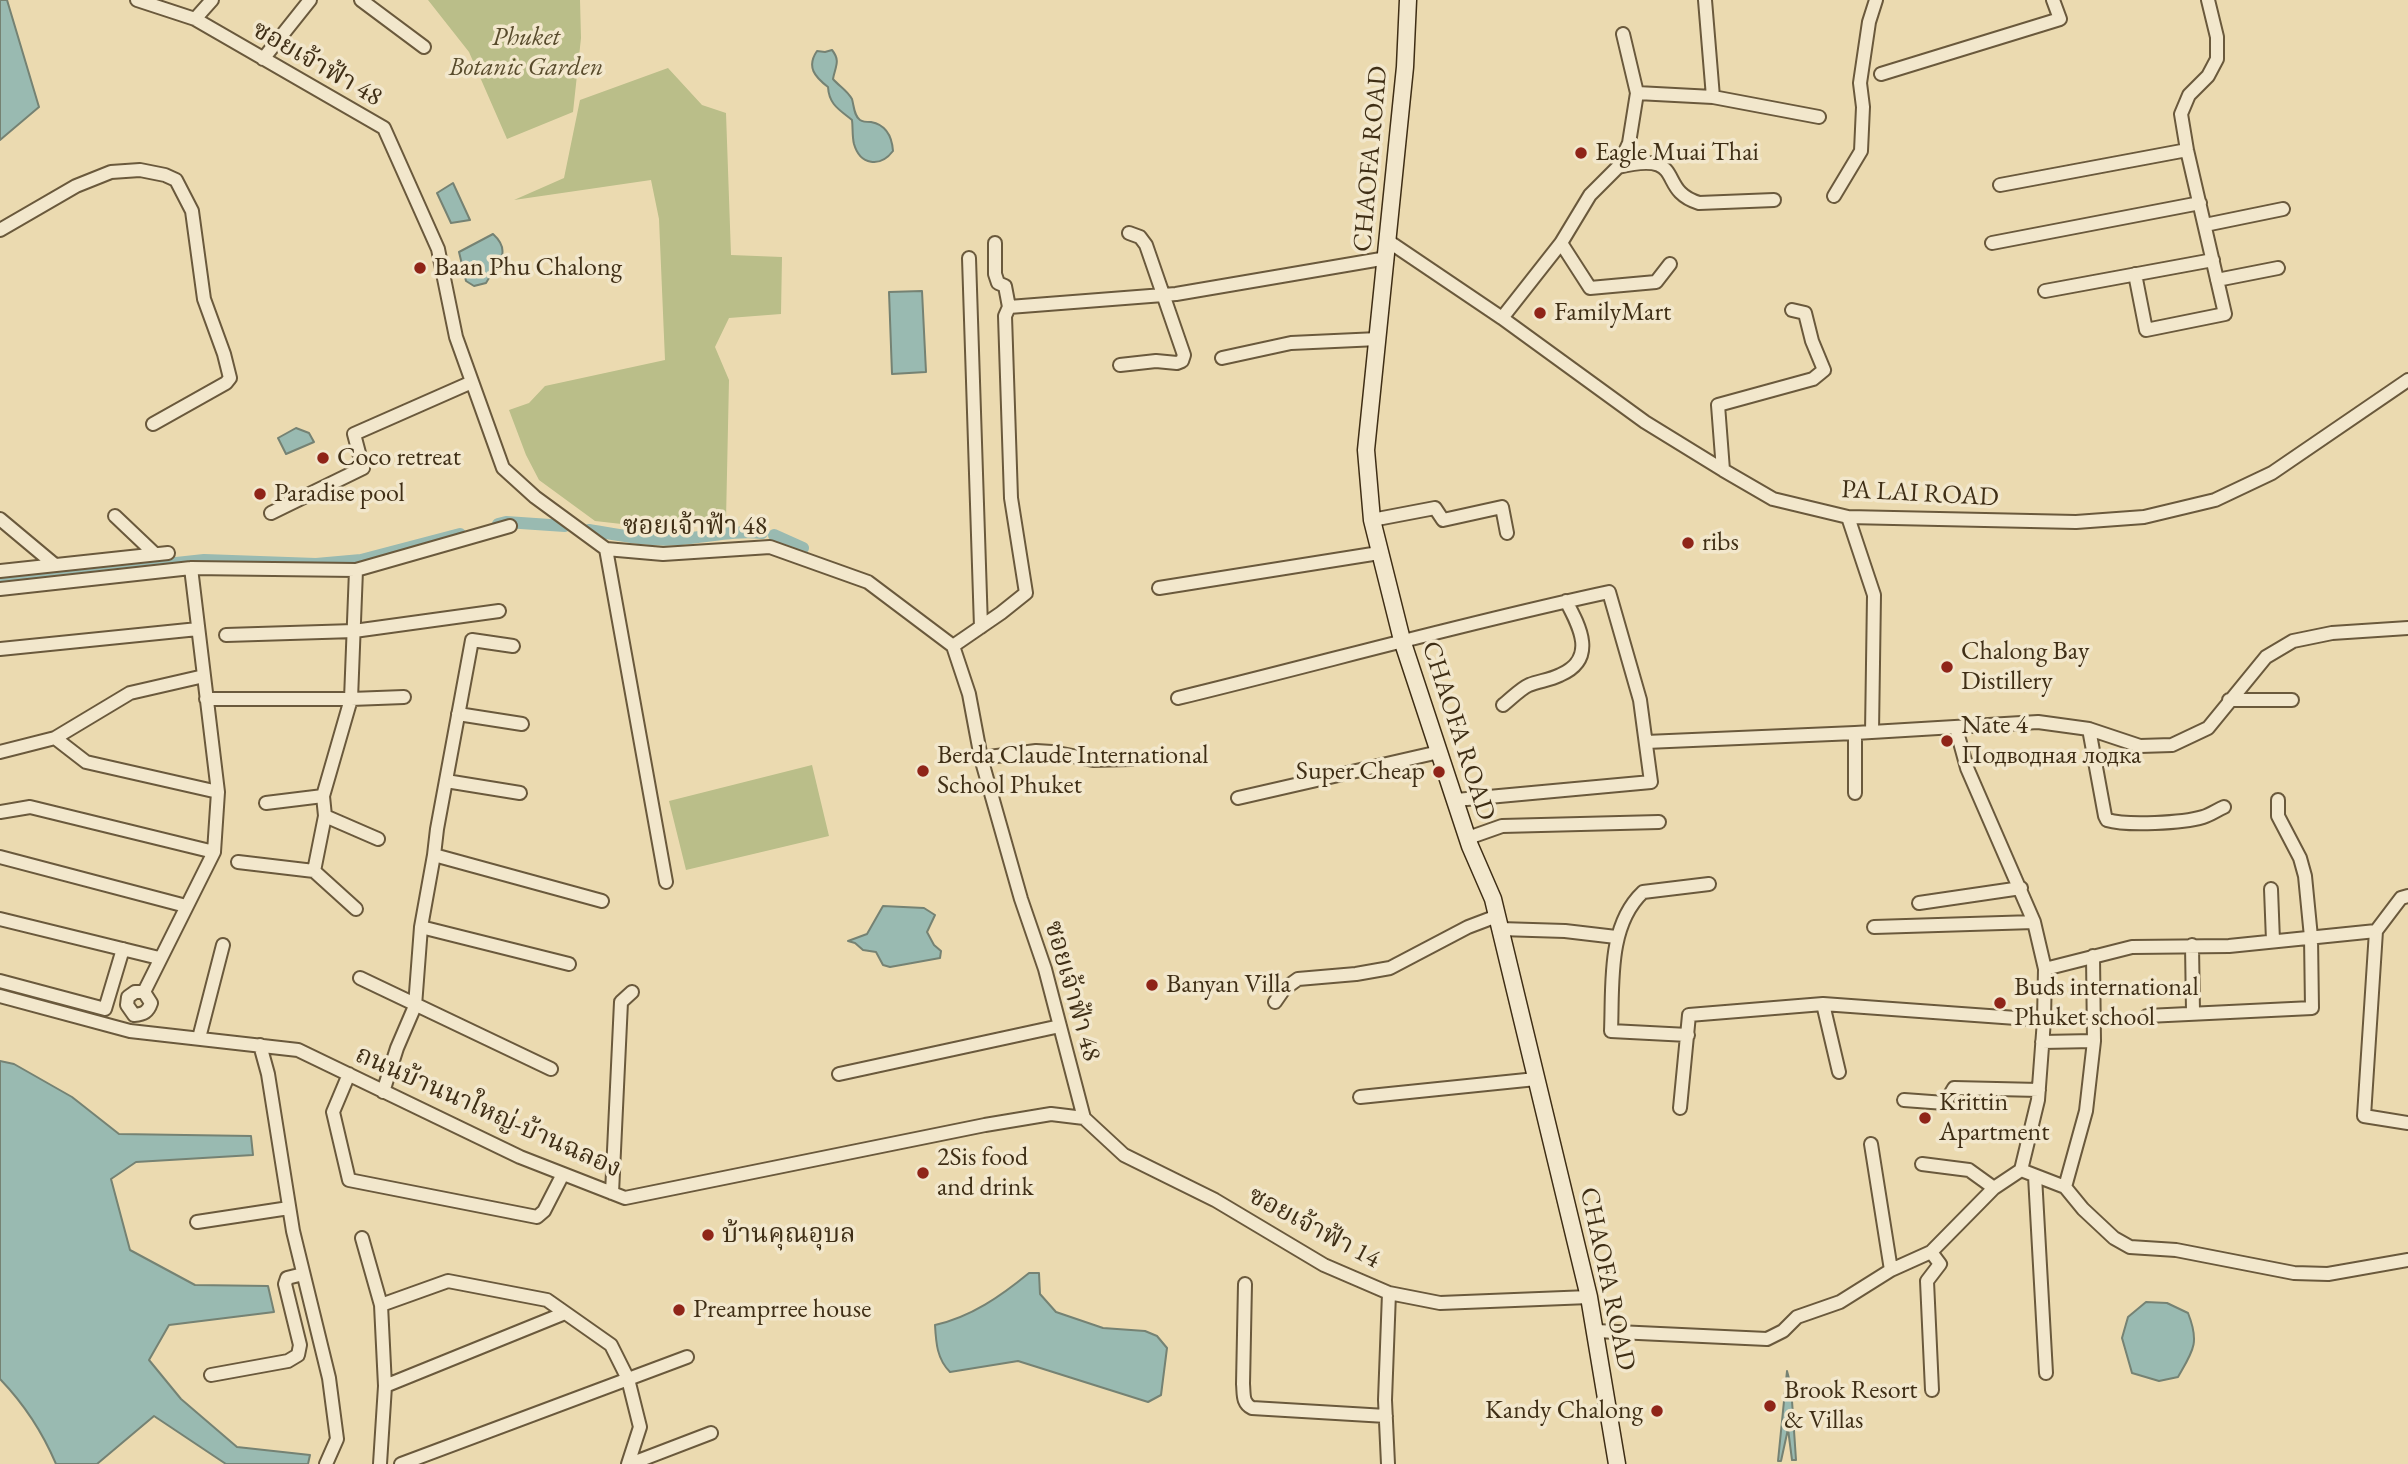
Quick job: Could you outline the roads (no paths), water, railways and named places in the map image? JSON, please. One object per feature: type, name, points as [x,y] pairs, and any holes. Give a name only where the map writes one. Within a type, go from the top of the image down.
[{"type":"main road","name":"CHAOFA ROAD","points":[[1408,0],[1405,66],[1366,450],[1372,520],[1402,640],[1468,838],[1493,899],[1589,1297],[1618,1464]]},
{"type":"street","name":"ซอยเจ้าฟ้า 48","points":[[137,0],[195,19],[384,128],[438,249],[456,337],[503,468],[535,497],[561,513],[606,549],[663,554],[770,547],[868,582],[953,646],[969,694],[981,758],[1021,899],[1045,969],[1084,1118]]},
{"type":"street","points":[[195,19],[212,0]]},
{"type":"street","points":[[263,59],[310,0]]},
{"type":"street","points":[[361,0],[424,47]]},
{"type":"street","points":[[1705,0],[1713,97]]},
{"type":"street","points":[[1833,196],[1861,151],[1863,107],[1860,83],[1875,0]]},
{"type":"street","points":[[1881,74],[2060,19],[2053,0]]},
{"type":"street","points":[[2135,274],[2146,330],[2225,314],[2181,114],[2189,95],[2208,76],[2217,58],[2217,37],[2208,0]]},
{"type":"street","points":[[1502,318],[1561,243],[1590,195],[1618,167],[1629,143],[1637,93],[1623,34]]},
{"type":"street","points":[[1637,93],[1713,97],[1819,117]]},
{"type":"street","points":[[2000,185],[2187,150]]},
{"type":"street","points":[[1618,167],[1659,163],[1666,168],[1680,193],[1687,200],[1699,203],[1774,200]]},
{"type":"street","points":[[0,230],[76,186],[111,172],[140,170],[176,180],[192,211],[204,299],[230,378],[226,383],[153,424]]},
{"type":"street","points":[[1992,243],[2200,203]]},
{"type":"street","points":[[2205,225],[2283,209]]},
{"type":"street","points":[[1120,365],[1156,361],[1177,363],[1184,358],[1146,245],[1140,237],[1129,233]]},
{"type":"street","name":"PA LAI ROAD","points":[[1388,242],[1502,318],[1645,422],[1723,470],[1773,499],[1847,517],[2076,522],[2144,517],[2215,500],[2272,473],[2408,380]]},
{"type":"street","points":[[953,646],[1026,593],[1011,498],[1005,316],[1009,307],[1005,286],[998,283],[995,274],[995,243]]},
{"type":"street","points":[[1561,243],[1590,288],[1657,282],[1670,264]]},
{"type":"street","points":[[969,258],[981,627]]},
{"type":"street","points":[[1009,307],[1164,296],[1387,258]]},
{"type":"street","points":[[2045,291],[2213,260]]},
{"type":"street","points":[[2217,280],[2278,268]]},
{"type":"street","points":[[1723,470],[1718,405],[1813,379],[1824,370],[1812,341],[1805,313],[1792,310]]},
{"type":"street","points":[[1222,358],[1292,343],[1378,339]]},
{"type":"street","points":[[271,513],[363,468],[354,434],[472,382]]},
{"type":"street","points":[[1372,520],[1435,508],[1443,520],[1502,508],[1507,533]]},
{"type":"street","points":[[0,571],[161,553],[115,516]]},
{"type":"street","points":[[1847,517],[1874,595],[1872,732]]},
{"type":"street","points":[[0,519],[55,565]]},
{"type":"street","points":[[0,589],[191,568],[356,570],[510,526]]},
{"type":"street","points":[[606,549],[666,882]]},
{"type":"street","points":[[1159,588],[1379,552]]},
{"type":"street","points":[[130,1031],[134,1015],[127,1005],[128,997],[135,992],[144,992],[214,852],[218,792],[191,568]]},
{"type":"street","points":[[314,871],[325,816],[323,796],[351,699],[356,570]]},
{"type":"street","points":[[1178,698],[1310,666],[1402,640],[1609,592],[1640,700],[1651,782],[1456,800]]},
{"type":"street","points":[[1503,705],[1527,686],[1564,674],[1580,656],[1582,635],[1566,601]]},
{"type":"street","points":[[226,635],[355,631],[499,611]]},
{"type":"street","points":[[1646,742],[2038,722],[2089,729],[2140,746],[2172,746],[2208,728],[2266,657],[2293,640],[2332,633],[2408,628]]},
{"type":"street","points":[[0,649],[198,629]]},
{"type":"street","points":[[383,1092],[397,1048],[415,1006],[421,928],[472,640],[513,646]]},
{"type":"street","points":[[0,752],[55,738],[130,693],[204,676]]},
{"type":"street","points":[[206,699],[404,697]]},
{"type":"street","points":[[2229,700],[2292,700]]},
{"type":"street","points":[[458,714],[522,724]]},
{"type":"street","points":[[1596,1331],[1767,1339],[1783,1332],[1797,1317],[1840,1302],[1891,1270],[1931,1252],[1994,1188],[2021,1170],[2039,1090],[2045,969],[2034,922],[1967,768],[1956,728]]},
{"type":"street","points":[[2089,729],[2105,817],[2108,820],[2136,823],[2183,821],[2203,817],[2224,807]]},
{"type":"street","points":[[1855,733],[1855,793]]},
{"type":"street","points":[[55,738],[86,762],[218,792]]},
{"type":"street","points":[[981,758],[1036,751],[1093,760],[1131,759]]},
{"type":"street","points":[[1238,798],[1439,752]]},
{"type":"street","points":[[446,781],[520,793]]},
{"type":"street","points":[[266,803],[323,796]]},
{"type":"street","points":[[2147,1016],[2312,1008],[2311,937],[2305,876],[2300,858],[2278,816],[2278,800]]},
{"type":"street","points":[[0,812],[30,807],[214,852]]},
{"type":"street","points":[[325,816],[378,839]]},
{"type":"street","points":[[1468,838],[1502,826],[1659,822]]},
{"type":"street","points":[[434,855],[602,901]]},
{"type":"street","points":[[0,857],[186,906]]},
{"type":"street","points":[[238,862],[314,871],[356,909]]},
{"type":"street","points":[[1688,1035],[1611,1031],[1616,937],[1630,906],[1643,892],[1709,884]]},
{"type":"street","points":[[1919,904],[2021,888]]},
{"type":"street","points":[[2270,889],[2273,941]]},
{"type":"street","points":[[2408,896],[2401,898],[2376,931],[2364,1116],[2408,1123]]},
{"type":"street","points":[[0,919],[159,958]]},
{"type":"street","points":[[1874,927],[2034,922]]},
{"type":"street","points":[[1275,1002],[1284,989],[1298,979],[1390,968],[1468,927],[1499,923],[1616,937]]},
{"type":"street","points":[[421,928],[569,964]]},
{"type":"street","points":[[2045,969],[2132,947],[2230,946],[2376,931]]},
{"type":"street","points":[[199,1038],[223,944]]},
{"type":"street","points":[[2192,945],[2193,1012]]},
{"type":"street","points":[[0,981],[105,1009],[123,949]]},
{"type":"street","points":[[2065,1187],[2086,1111],[2094,1041],[2093,956]]},
{"type":"street","points":[[360,978],[551,1069]]},
{"type":"street","points":[[612,1194],[621,1002],[632,992]]},
{"type":"street","name":"ถนนบ้านนาใหญ่-บ้านฉลอง","points":[[0,996],[130,1031],[298,1050],[520,1157],[625,1198],[985,1125],[1051,1114],[1084,1118]]},
{"type":"street","points":[[1680,1108],[1689,1014],[1823,1004],[2044,1020]]},
{"type":"street","points":[[1823,1004],[1839,1072]]},
{"type":"street","points":[[839,1074],[1060,1026]]},
{"type":"street","points":[[2042,1042],[2094,1041]]},
{"type":"street","points":[[260,1045],[268,1074],[289,1208],[329,1378],[337,1439],[326,1464]]},
{"type":"street","points":[[349,1074],[333,1112],[349,1180],[537,1217],[542,1213],[563,1174]]},
{"type":"street","points":[[1360,1097],[1536,1079]]},
{"type":"street","points":[[1903,1100],[1945,1103],[1954,1088],[2039,1090]]},
{"type":"street","name":"ซอยเจ้าฟ้า 14","points":[[1084,1118],[1124,1155],[1215,1200],[1324,1265],[1390,1293],[1440,1303],[1589,1297]]},
{"type":"street","points":[[1871,1144],[1891,1270]]},
{"type":"street","points":[[1922,1164],[1969,1170],[1994,1188]]},
{"type":"street","points":[[2021,1170],[2065,1187],[2113,1238],[2130,1247],[2176,1250],[2294,1273],[2328,1274],[2408,1260]]},
{"type":"street","points":[[2035,1176],[2046,1373]]},
{"type":"street","points":[[197,1222],[289,1208]]},
{"type":"street","points":[[362,1238],[381,1305],[385,1386],[380,1464]]},
{"type":"street","points":[[1931,1252],[1940,1264],[1927,1281],[1932,1390]]},
{"type":"street","points":[[211,1375],[288,1361],[298,1355],[300,1345],[285,1284],[287,1278],[303,1274]]},
{"type":"street","points":[[381,1305],[448,1281],[547,1300],[611,1345],[628,1379],[640,1427],[629,1464]]},
{"type":"street","points":[[1245,1284],[1243,1384],[1244,1401],[1247,1405],[1252,1408],[1386,1416]]},
{"type":"street","points":[[1388,1464],[1386,1416],[1390,1293]]},
{"type":"street","points":[[385,1386],[565,1313]]},
{"type":"street","points":[[401,1464],[687,1357]]},
{"type":"street","points":[[629,1464],[711,1433]]},
{"type":"water","points":[[0,0],[7,0],[39,107],[0,140]]},
{"type":"water","points":[[832,50],[837,61],[833,79],[852,99],[856,116],[861,121],[881,126],[890,136],[893,151],[882,160],[871,162],[857,151],[852,120],[833,103],[828,87],[812,67],[817,51]]},
{"type":"water","points":[[453,183],[470,220],[451,223],[437,193]]},
{"type":"water","points":[[493,234],[502,247],[501,258],[486,283],[474,286],[466,281],[459,252]]},
{"type":"water","points":[[922,291],[926,372],[892,374],[889,292]]},
{"type":"water","points":[[296,428],[309,433],[314,442],[286,454],[278,438]]},
{"type":"water","points":[[883,906],[924,908],[935,915],[927,932],[941,951],[940,958],[890,967],[883,965],[876,952],[863,950],[848,941],[867,934]]},
{"type":"water","points":[[0,1061],[14,1064],[72,1097],[119,1134],[251,1136],[253,1155],[136,1162],[111,1179],[130,1250],[195,1285],[268,1286],[274,1312],[169,1325],[149,1360],[181,1399],[237,1447],[310,1455],[308,1464],[226,1464],[154,1416],[97,1464],[56,1464],[32,1419],[0,1379]]},
{"type":"water","points":[[1029,1273],[1039,1273],[1040,1294],[1056,1312],[1103,1328],[1145,1331],[1157,1336],[1167,1348],[1161,1395],[1148,1402],[1018,1361],[950,1372],[940,1356],[935,1325],[961,1317],[985,1305]]},
{"type":"water","points":[[2146,1302],[2167,1303],[2188,1313],[2194,1340],[2188,1360],[2178,1377],[2159,1381],[2132,1373],[2122,1338],[2128,1317]]},
{"type":"water","points":[[1787,1371],[1791,1386],[1796,1460],[1792,1460],[1788,1429],[1781,1461],[1778,1461]]},
{"type":"waterway","points":[[498,524],[506,522],[565,526]]},
{"type":"waterway","points":[[589,530],[658,540],[741,532],[762,533]]},
{"type":"waterway","points":[[0,582],[204,560],[316,564],[361,560],[460,534]]},
{"type":"waterway","points":[[774,535],[803,548]]},
{"type":"place","name":"Eagle Muai Thai","points":[[1581,153]]},
{"type":"place","name":"Baan Phu Chalong","points":[[420,268]]},
{"type":"place","name":"FamilyMart","points":[[1540,313]]},
{"type":"place","name":"Coco retreat","points":[[323,458]]},
{"type":"place","name":"Paradise pool","points":[[260,494]]},
{"type":"place","name":"ribs","points":[[1688,543]]},
{"type":"place","name":"Chalong Bay Distillery","points":[[1947,667]]},
{"type":"place","name":"Nate 4 Подводная лодка","points":[[1947,741]]},
{"type":"place","name":"Berda Claude International School Phuket","points":[[923,771]]},
{"type":"place","name":"Super Cheap","points":[[1439,772]]},
{"type":"place","name":"Banyan Villa","points":[[1152,985]]},
{"type":"place","name":"Buds international Phuket school","points":[[2000,1003]]},
{"type":"place","name":"Krittin Apartment","points":[[1925,1118]]},
{"type":"place","name":"2Sis food and drink","points":[[923,1173]]},
{"type":"place","name":"บ้านคุณอุบล","points":[[708,1235]]},
{"type":"place","name":"Preamprree house","points":[[679,1310]]},
{"type":"place","name":"Brook Resort & Villas","points":[[1770,1406]]},
{"type":"place","name":"Kandy Chalong","points":[[1657,1411]]},
{"type":"park label","name":"Phuket Botanic Garden","points":[[526,53]]}]
